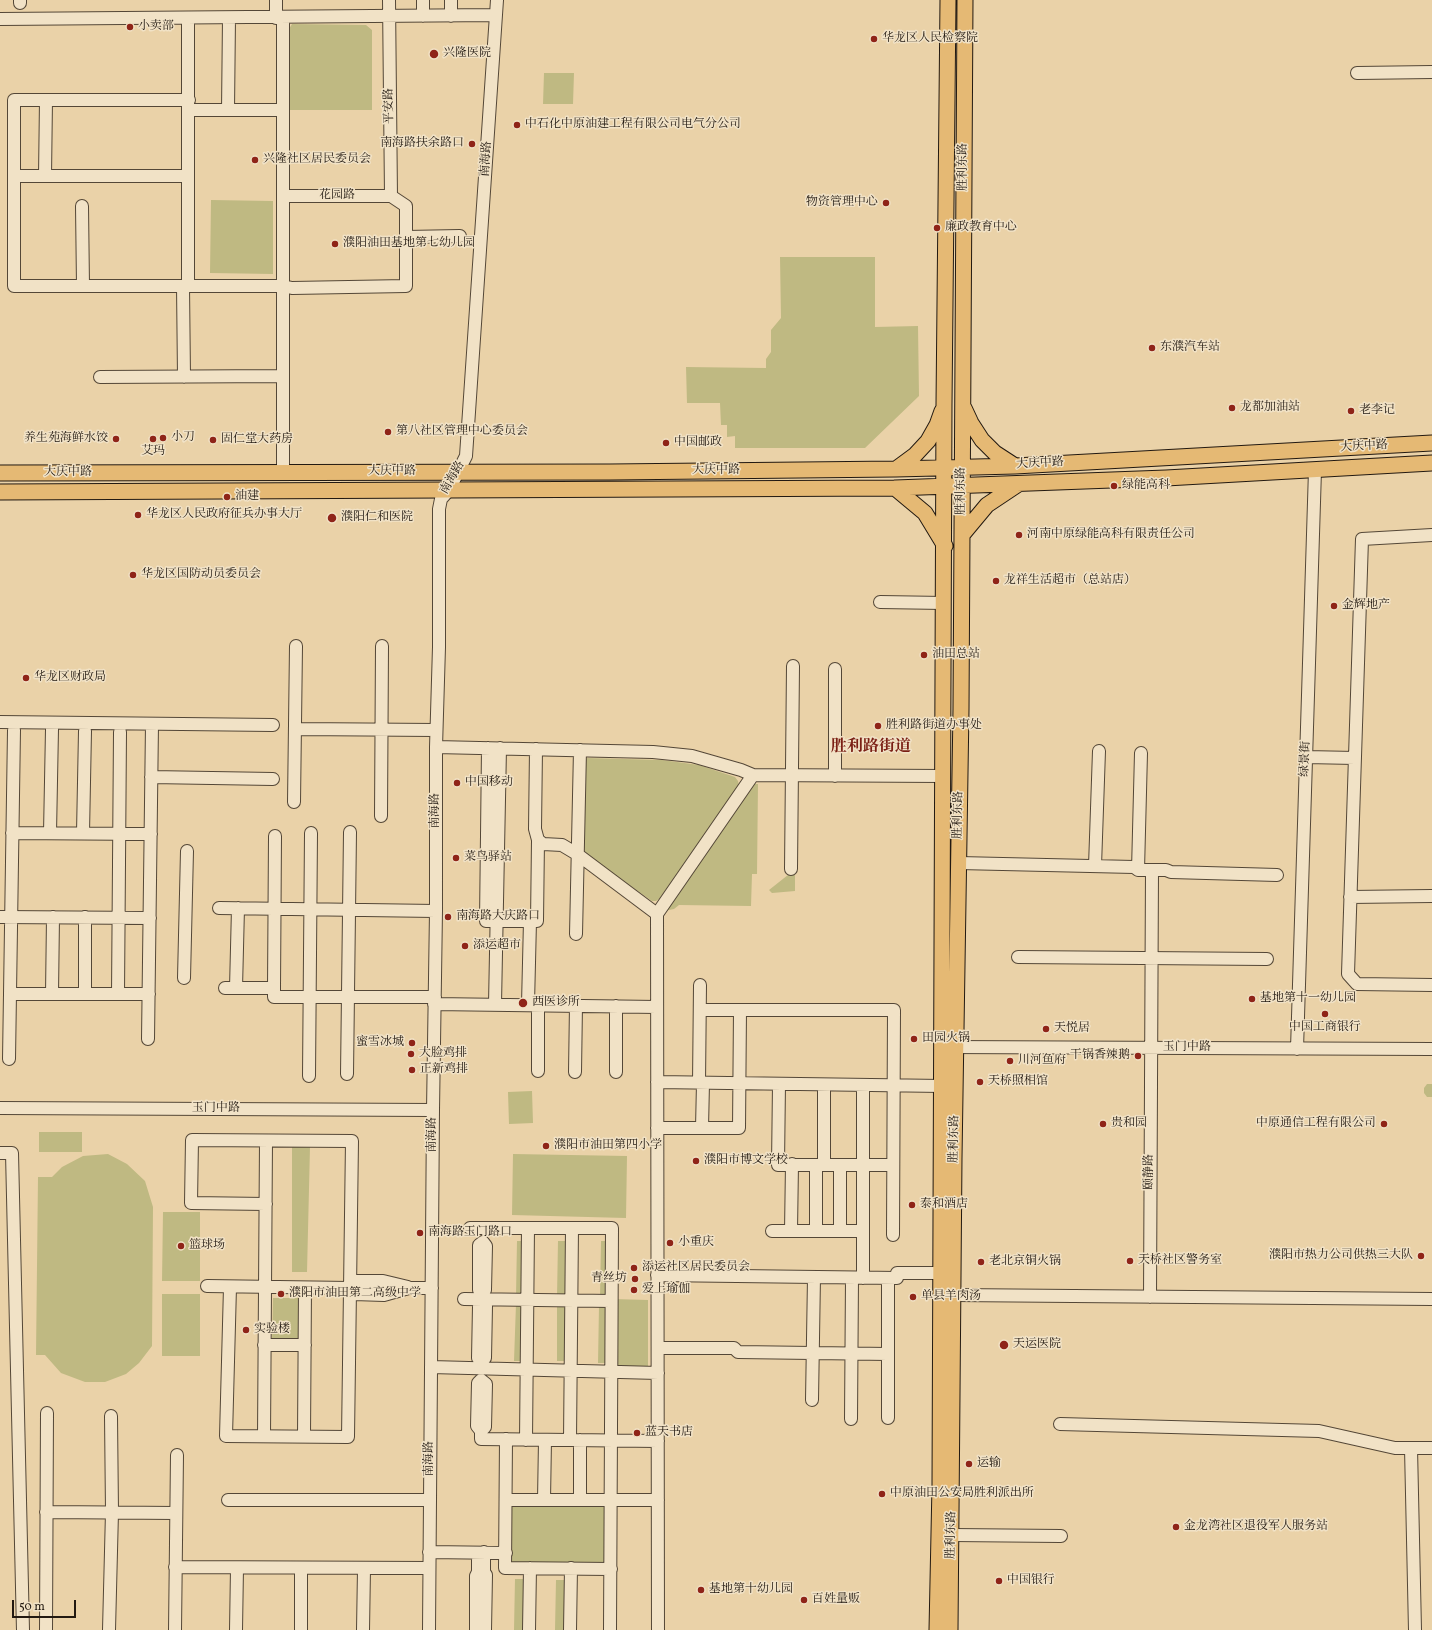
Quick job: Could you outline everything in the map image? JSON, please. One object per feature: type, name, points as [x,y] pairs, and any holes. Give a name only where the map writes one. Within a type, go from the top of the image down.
[{"type":"main road","name":"胜利东路","points":[[948,0],[944,404],[945,546],[943,776],[954,1296],[950,1630]]},
{"type":"main road","name":"胜利东路","points":[[937,1630],[940,1478],[942,1086],[949,1047],[959,863],[965,0]]},
{"type":"main road","points":[[896,469],[915,456],[928,441],[937,425],[944,404]]},
{"type":"main road","points":[[962,404],[971,423],[982,440],[995,453],[1015,466]]},
{"type":"main road","name":"大庆中路","points":[[0,473],[457,472],[945,468],[1015,466],[1432,443]]},
{"type":"main road","name":"大庆中路","points":[[0,492],[895,488],[1018,484],[1432,463]]},
{"type":"main road","points":[[962,535],[987,505],[1018,484]]},
{"type":"main road","points":[[895,488],[924,513],[945,546]]},
{"type":"street","points":[[276,0],[280,18],[284,196],[282,376],[283,472]]},
{"type":"street","name":"平安路","points":[[389,0],[391,196]]},
{"type":"street","points":[[423,0],[423,16]]},
{"type":"street","points":[[451,0],[451,16]]},
{"type":"street","name":"南海路","points":[[429,1630],[439,508],[441,499],[449,490],[466,456],[497,0]]},
{"type":"street","points":[[0,19],[496,16]]},
{"type":"street","points":[[228,18],[228,110]]},
{"type":"street","points":[[184,377],[189,105],[188,19]]},
{"type":"street","points":[[1357,73],[1432,72]]},
{"type":"street","points":[[282,110],[228,110],[189,105],[14,100],[14,286],[283,286],[292,288],[406,286],[406,206],[391,196]]},
{"type":"street","points":[[45,176],[46,100]]},
{"type":"street","points":[[14,176],[188,176]]},
{"type":"street","name":"花园路","points":[[284,196],[391,196]]},
{"type":"street","points":[[82,206],[83,286]]},
{"type":"street","points":[[406,237],[460,236]]},
{"type":"street","points":[[100,377],[282,376]]},
{"type":"street","name":"绿景街","points":[[1297,1049],[1315,470]]},
{"type":"street","points":[[1432,535],[1362,539],[1348,974],[1357,984],[1432,985]]},
{"type":"street","points":[[880,602],[944,603]]},
{"type":"street","points":[[294,802],[296,646]]},
{"type":"street","points":[[381,816],[382,646]]},
{"type":"street","points":[[791,869],[793,666]]},
{"type":"street","points":[[834,776],[835,669]]},
{"type":"street","points":[[0,722],[273,725]]},
{"type":"street","points":[[148,1039],[152,724]]},
{"type":"street","points":[[295,729],[436,730]]},
{"type":"street","points":[[9,1059],[10,994],[6,917],[12,833],[14,730]]},
{"type":"street","points":[[50,833],[52,730]]},
{"type":"street","points":[[83,834],[85,731]]},
{"type":"street","points":[[118,994],[120,732]]},
{"type":"street","points":[[436,747],[654,752],[692,756],[741,770],[753,775],[943,776]]},
{"type":"street","points":[[488,748],[486,921],[537,921],[538,840],[535,829],[536,749]]},
{"type":"street","points":[[495,1004],[500,748]]},
{"type":"street","points":[[576,934],[580,750]]},
{"type":"street","points":[[1095,866],[1099,751]]},
{"type":"street","points":[[1138,870],[1141,753]]},
{"type":"street","points":[[1306,757],[1355,758]]},
{"type":"street","points":[[658,1630],[657,914],[753,775]]},
{"type":"street","points":[[151,777],[273,779]]},
{"type":"street","points":[[346,1074],[350,832]]},
{"type":"street","points":[[12,833],[151,834]]},
{"type":"street","points":[[309,1076],[311,833]]},
{"type":"street","points":[[275,836],[274,997],[310,996],[434,1000],[495,1004],[657,1006]]},
{"type":"street","points":[[538,840],[543,844],[562,845],[577,854],[657,914]]},
{"type":"street","points":[[184,978],[187,851]]},
{"type":"street","points":[[959,863],[1134,867],[1138,870],[1277,875]]},
{"type":"street","name":"颐静路","points":[[1150,1297],[1152,870]]},
{"type":"street","points":[[1350,897],[1432,896]]},
{"type":"street","points":[[219,908],[436,911]]},
{"type":"street","points":[[238,908],[230,988],[274,988]]},
{"type":"street","points":[[6,917],[150,918]]},
{"type":"street","points":[[52,994],[53,917]]},
{"type":"street","points":[[85,917],[85,994]]},
{"type":"street","points":[[530,921],[533,1004],[538,1071]]},
{"type":"street","points":[[1018,957],[1267,959]]},
{"type":"street","points":[[700,986],[702,1128]]},
{"type":"street","points":[[10,994],[149,994]]},
{"type":"street","points":[[575,1072],[576,1005]]},
{"type":"street","points":[[616,1006],[616,1072]]},
{"type":"street","points":[[700,1010],[894,1010],[893,1235]]},
{"type":"street","points":[[657,1128],[739,1128],[740,1010]]},
{"type":"street","name":"玉门中路","points":[[949,1047],[1432,1049]]},
{"type":"street","points":[[657,1082],[942,1086]]},
{"type":"street","points":[[779,1084],[778,1165],[893,1165]]},
{"type":"street","points":[[816,1231],[824,1084]]},
{"type":"street","points":[[851,1419],[852,1353],[857,1278],[863,1232],[863,1085]]},
{"type":"street","name":"玉门中路","points":[[0,1108],[433,1110]]},
{"type":"street","points":[[230,1287],[226,1436],[348,1437],[352,1141],[192,1140],[191,1203],[266,1204]]},
{"type":"street","points":[[264,1436],[266,1141]]},
{"type":"street","points":[[0,1153],[12,1153],[23,1630]]},
{"type":"street","points":[[792,1164],[792,1231]]},
{"type":"street","points":[[840,1165],[840,1231]]},
{"type":"street","points":[[470,1228],[612,1228],[610,1630]]},
{"type":"street","points":[[484,1228],[483,1242],[480,1245],[479,1290],[482,1298],[479,1306],[478,1358],[481,1370],[478,1383],[477,1426],[480,1431],[480,1439],[658,1440]]},
{"type":"street","points":[[526,1440],[528,1228]]},
{"type":"street","points":[[572,1228],[571,1371],[580,1500]]},
{"type":"street","points":[[772,1231],[863,1232]]},
{"type":"street","points":[[658,1275],[897,1278],[897,1273],[940,1273]]},
{"type":"street","points":[[812,1400],[814,1352],[814,1277]]},
{"type":"street","points":[[888,1278],[888,1418]]},
{"type":"street","points":[[207,1286],[349,1288]]},
{"type":"street","points":[[304,1436],[305,1288]]},
{"type":"street","points":[[349,1288],[354,1294],[384,1295],[409,1288],[432,1288]]},
{"type":"street","points":[[954,1296],[1432,1299]]},
{"type":"street","points":[[464,1299],[482,1298],[612,1301]]},
{"type":"street","points":[[264,1345],[305,1346]]},
{"type":"street","points":[[658,1348],[734,1348],[738,1352],[888,1354]]},
{"type":"street","points":[[431,1367],[481,1370],[658,1373]]},
{"type":"street","points":[[46,1630],[47,1413]]},
{"type":"street","points":[[109,1630],[112,1512],[112,1416]]},
{"type":"street","points":[[1060,1424],[1319,1431],[1395,1448],[1432,1448]]},
{"type":"street","points":[[506,1439],[506,1568],[611,1569]]},
{"type":"street","points":[[544,1500],[545,1440]]},
{"type":"street","points":[[1411,1448],[1415,1630]]},
{"type":"street","points":[[175,1630],[177,1455]]},
{"type":"street","points":[[228,1500],[430,1500]]},
{"type":"street","points":[[506,1500],[658,1500]]},
{"type":"street","points":[[46,1512],[176,1513]]},
{"type":"street","points":[[952,1535],[1061,1536]]},
{"type":"street","points":[[429,1552],[506,1553]]},
{"type":"street","points":[[481,1552],[481,1572]]},
{"type":"street","points":[[175,1567],[364,1569],[429,1568]]},
{"type":"street","points":[[236,1630],[237,1568]]},
{"type":"street","points":[[301,1568],[301,1630]]},
{"type":"street","points":[[529,1630],[530,1568]]},
{"type":"street","points":[[570,1630],[571,1568]]},
{"type":"street","points":[[362,1630],[364,1569]]},
{"type":"street","points":[[476,1630],[476,1576],[481,1572]]},
{"type":"street","points":[[481,1572],[486,1575],[485,1630]]},
{"type":"shaded area","points":[[292,24],[366,25],[372,30],[372,110],[289,110],[289,29]]},
{"type":"shaded area","points":[[544,73],[574,73],[573,104],[543,104]]},
{"type":"shaded area","points":[[211,200],[273,201],[273,274],[210,273]]},
{"type":"shaded area","points":[[780,257],[875,257],[875,327],[918,326],[919,396],[865,448],[735,448],[735,436],[727,437],[727,425],[721,425],[720,403],[687,403],[686,367],[766,368],[766,359],[771,352],[771,330],[781,318]]},
{"type":"shaded area","points":[[587,758],[662,760],[699,765],[735,777],[738,781],[739,786],[659,899],[656,901],[652,901],[584,854],[582,850],[584,763]]},
{"type":"shaded area","points":[[751,784],[758,784],[757,874],[752,874],[751,906],[679,905],[674,909],[664,911]]},
{"type":"shaded area","points":[[793,871],[795,874],[795,891],[772,893],[769,890]]},
{"type":"shaded area","points":[[1427,1084],[1432,1084],[1432,1097],[1427,1097],[1424,1093],[1424,1088]]},
{"type":"shaded area","points":[[532,1091],[533,1123],[509,1124],[508,1092]]},
{"type":"shaded area","points":[[39,1132],[82,1132],[82,1152],[39,1152]]},
{"type":"shaded area","points":[[292,1146],[310,1147],[307,1272],[292,1272]]},
{"type":"shaded area","points":[[108,1154],[127,1164],[145,1181],[153,1207],[152,1346],[139,1363],[126,1374],[105,1382],[85,1382],[61,1373],[45,1355],[36,1355],[38,1177],[52,1177],[62,1167],[83,1156]]},
{"type":"shaded area","points":[[513,1154],[627,1156],[626,1218],[512,1215]]},
{"type":"shaded area","name":"篮球场","points":[[163,1212],[200,1212],[200,1281],[162,1281]]},
{"type":"shaded area","points":[[517,1241],[527,1241],[526,1297],[516,1296]]},
{"type":"shaded area","points":[[558,1241],[569,1241],[568,1297],[557,1297]]},
{"type":"shaded area","points":[[601,1241],[608,1241],[607,1298],[600,1298]]},
{"type":"shaded area","points":[[162,1294],[200,1294],[200,1356],[162,1356]]},
{"type":"shaded area","points":[[273,1298],[300,1298],[300,1342],[272,1342]]},
{"type":"shaded area","points":[[613,1299],[648,1300],[648,1367],[614,1366]]},
{"type":"shaded area","points":[[516,1304],[526,1305],[525,1361],[514,1361]]},
{"type":"shaded area","points":[[557,1304],[567,1305],[567,1361],[557,1361]]},
{"type":"shaded area","points":[[599,1306],[606,1307],[605,1363],[598,1363]]},
{"type":"shaded area","points":[[511,1503],[607,1503],[608,1564],[511,1565]]},
{"type":"shaded area","points":[[515,1579],[526,1579],[525,1630],[514,1630]]},
{"type":"shaded area","points":[[556,1580],[568,1580],[567,1630],[555,1630]]},
{"type":"place","name":"小卖部","points":[[130,27]]},
{"type":"place","name":"华龙区人民检察院","points":[[874,39]]},
{"type":"place","name":"兴隆医院","points":[[434,54]]},
{"type":"place","name":"中石化中原油建工程有限公司电气分公司","points":[[517,125]]},
{"type":"place","name":"南海路扶余路口","points":[[472,144]]},
{"type":"place","name":"兴隆社区居民委员会","points":[[255,160]]},
{"type":"place","name":"物资管理中心","points":[[886,203]]},
{"type":"place","name":"廉政教育中心","points":[[937,228]]},
{"type":"place","name":"濮阳油田基地第七幼儿园","points":[[335,244]]},
{"type":"place","name":"东濮汽车站","points":[[1152,348]]},
{"type":"place","name":"龙都加油站","points":[[1232,408]]},
{"type":"place","name":"老李记","points":[[1351,411]]},
{"type":"place","name":"第八社区管理中心委员会","points":[[388,432]]},
{"type":"place","name":"小刀","points":[[163,438]]},
{"type":"place","name":"养生苑海鲜水饺","points":[[116,439]]},
{"type":"place","name":"艾玛","points":[[153,439]]},
{"type":"place","name":"固仁堂大药房","points":[[213,440]]},
{"type":"place","name":"中国邮政","points":[[666,443]]},
{"type":"place","name":"绿能高科","points":[[1114,486]]},
{"type":"place","name":"油建","points":[[227,497]]},
{"type":"place","name":"华龙区人民政府征兵办事大厅","points":[[138,515]]},
{"type":"place","name":"濮阳仁和医院","points":[[332,518]]},
{"type":"place","name":"河南中原绿能高科有限责任公司","points":[[1019,535]]},
{"type":"place","name":"华龙区国防动员委员会","points":[[133,575]]},
{"type":"place","name":"龙祥生活超市（总站店）","points":[[996,581]]},
{"type":"place","name":"金辉地产","points":[[1334,606]]},
{"type":"place","name":"油田总站","points":[[924,655]]},
{"type":"place","name":"华龙区财政局","points":[[26,678]]},
{"type":"place","name":"胜利路街道办事处","points":[[878,726]]},
{"type":"place","name":"中国移动","points":[[457,783]]},
{"type":"place","name":"菜鸟驿站","points":[[456,858]]},
{"type":"place","name":"南海路大庆路口","points":[[448,917]]},
{"type":"place","name":"添运超市","points":[[465,946]]},
{"type":"place","name":"基地第十一幼儿园","points":[[1252,999]]},
{"type":"place","name":"西医诊所","points":[[523,1003]]},
{"type":"place","name":"中国工商银行","points":[[1325,1014]]},
{"type":"place","name":"天悦居","points":[[1046,1029]]},
{"type":"place","name":"田园火锅","points":[[914,1039]]},
{"type":"place","name":"蜜雪冰城","points":[[412,1043]]},
{"type":"place","name":"大脸鸡排","points":[[411,1054]]},
{"type":"place","name":"干锅香辣鹅","points":[[1138,1056]]},
{"type":"place","name":"川河鱼府","points":[[1010,1061]]},
{"type":"place","name":"正新鸡排","points":[[412,1070]]},
{"type":"place","name":"天桥照相馆","points":[[980,1082]]},
{"type":"place","name":"贵和园","points":[[1103,1124]]},
{"type":"place","name":"中原通信工程有限公司","points":[[1384,1124]]},
{"type":"place","name":"濮阳市油田第四小学","points":[[546,1146]]},
{"type":"place","name":"濮阳市博文学校","points":[[696,1161]]},
{"type":"place","name":"泰和酒店","points":[[912,1205]]},
{"type":"place","name":"南海路玉门路口","points":[[420,1233]]},
{"type":"place","name":"小重庆","points":[[670,1243]]},
{"type":"place","name":"篮球场","points":[[181,1246]]},
{"type":"place","name":"濮阳市热力公司供热三大队","points":[[1421,1256]]},
{"type":"place","name":"天桥社区警务室","points":[[1130,1261]]},
{"type":"place","name":"老北京铜火锅","points":[[981,1262]]},
{"type":"place","name":"添运社区居民委员会","points":[[634,1268]]},
{"type":"place","name":"青丝坊","points":[[635,1279]]},
{"type":"place","name":"爱上瑜伽","points":[[634,1290]]},
{"type":"place","name":"濮阳市油田第二高级中学","points":[[281,1294]]},
{"type":"place","name":"单县羊肉汤","points":[[913,1297]]},
{"type":"place","name":"实验楼","points":[[246,1330]]},
{"type":"place","name":"天运医院","points":[[1004,1345]]},
{"type":"place","name":"蓝天书店","points":[[637,1433]]},
{"type":"place","name":"运输","points":[[969,1464]]},
{"type":"place","name":"中原油田公安局胜利派出所","points":[[882,1494]]},
{"type":"place","name":"金龙湾社区退役军人服务站","points":[[1176,1527]]},
{"type":"place","name":"中国银行","points":[[999,1581]]},
{"type":"place","name":"基地第十幼儿园","points":[[701,1590]]},
{"type":"place","name":"百姓量贩","points":[[804,1600]]},
{"type":"district","name":"胜利路街道","points":[[871,748]]}]
